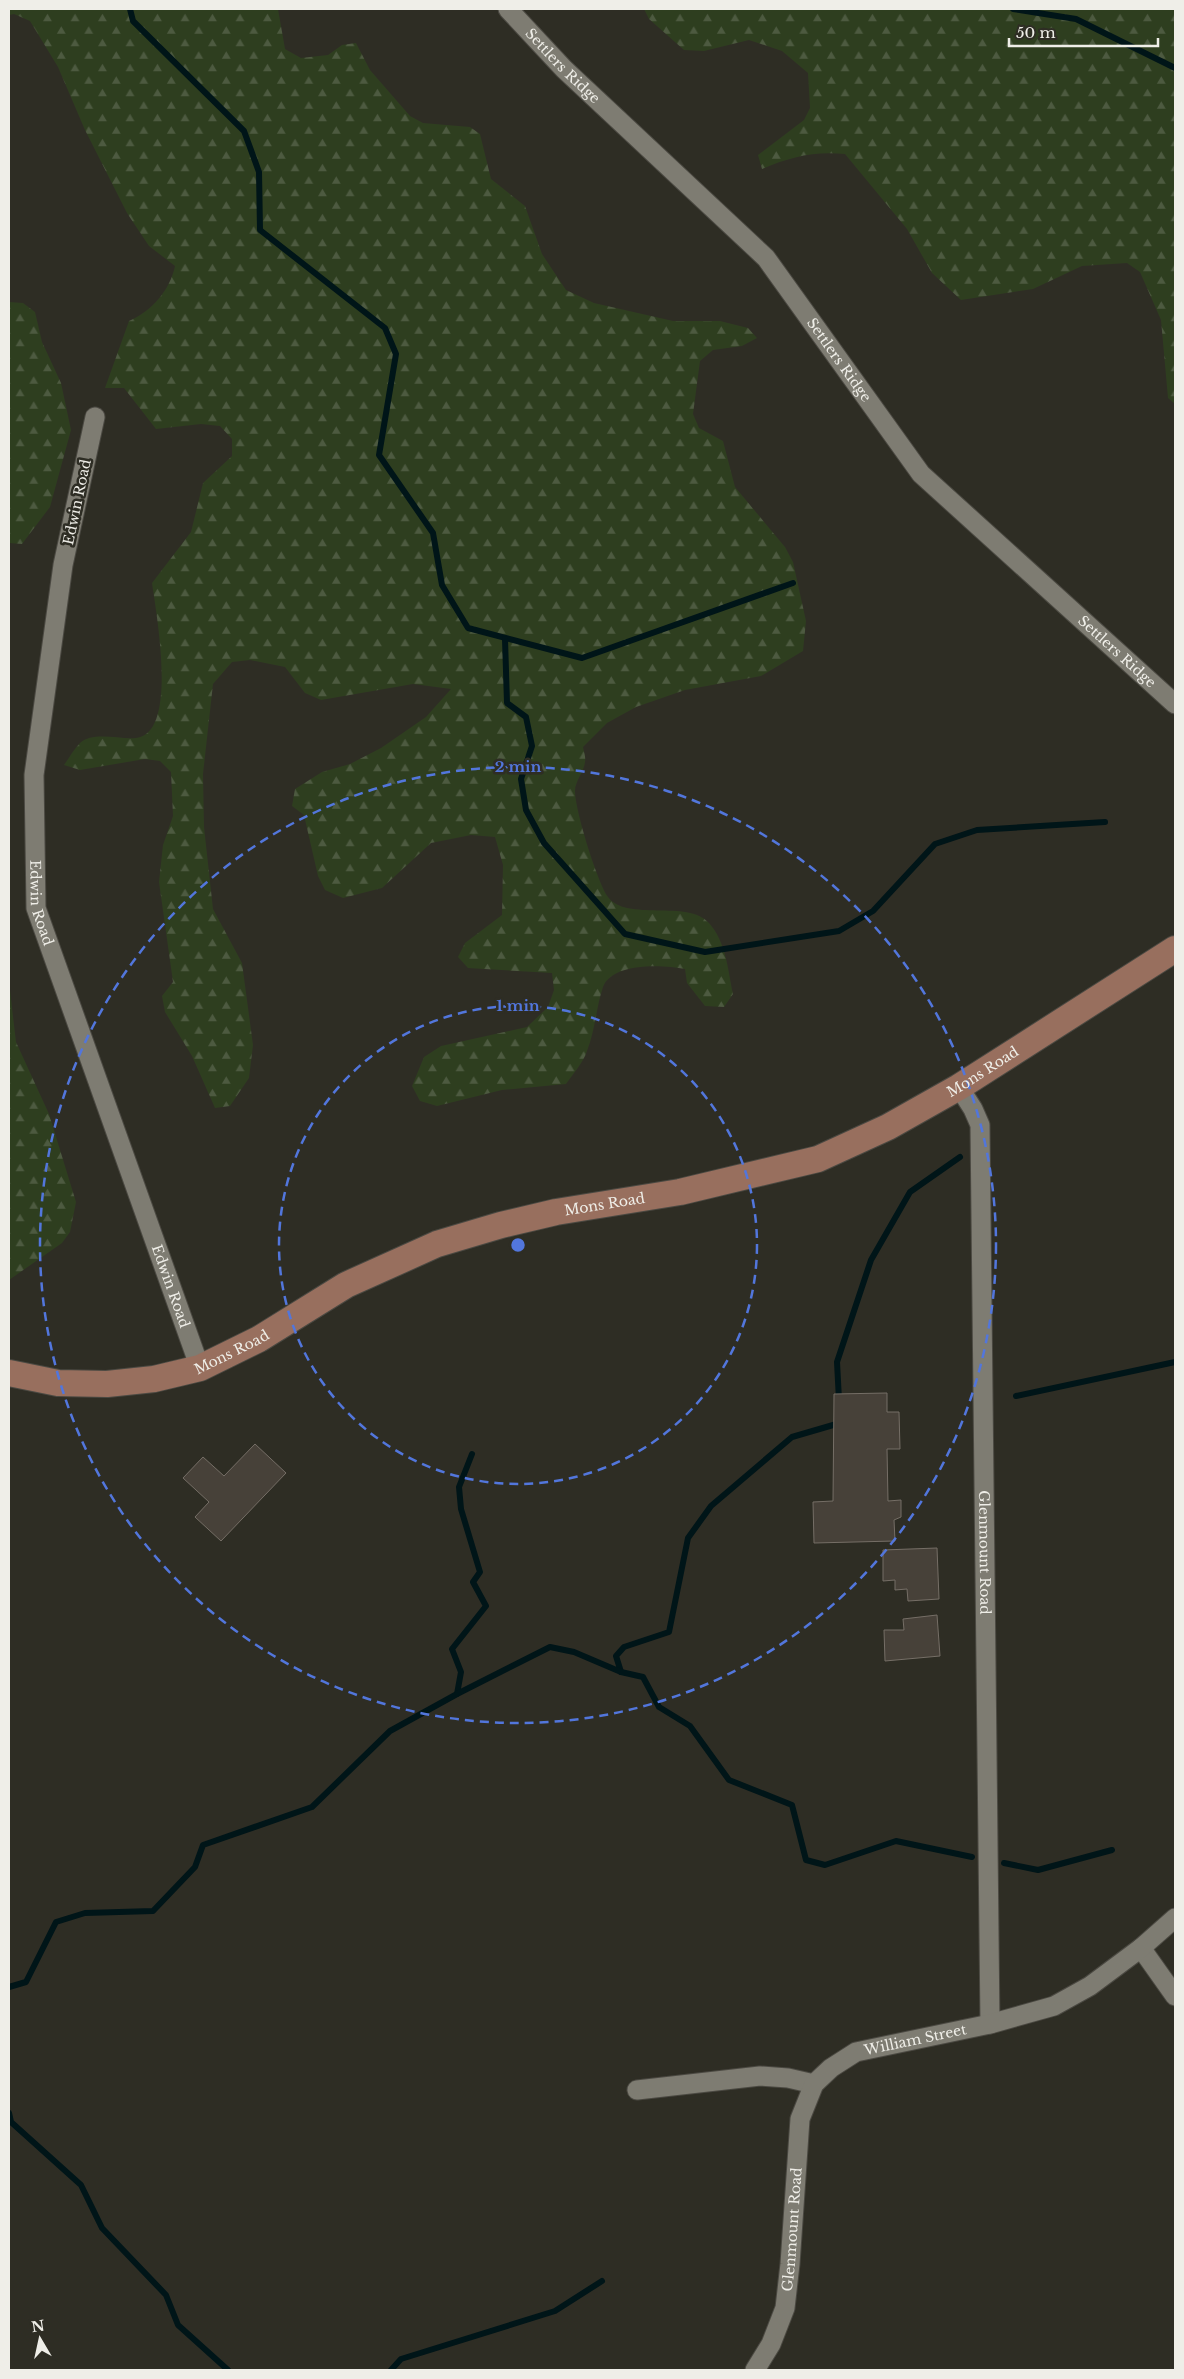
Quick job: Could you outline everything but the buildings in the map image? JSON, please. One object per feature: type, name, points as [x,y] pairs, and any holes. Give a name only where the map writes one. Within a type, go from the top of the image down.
[{"type":"main road","name":"Mons Road","points":[[9,1373],[58,1383],[107,1384],[154,1379],[200,1368],[259,1339],[346,1285],[437,1244],[501,1225],[556,1212],[680,1192],[818,1159],[888,1127],[959,1088],[1175,949]]},
{"type":"street","name":"Settlers Ridge","points":[[508,9],[564,69],[766,258],[921,474],[1175,704]]},
{"type":"street","name":"Edwin Road","points":[[95,417],[63,566],[34,775],[36,908],[200,1368]]},
{"type":"street","name":"Glenmount Road","points":[[959,1088],[973,1109],[980,1125],[990,2024]]},
{"type":"street","name":"William Street","points":[[814,2084],[832,2068],[856,2052],[990,2024],[1054,2006],[1090,1986],[1141,1948],[1175,1918]]},
{"type":"street","points":[[1141,1948],[1175,1996]]},
{"type":"street","points":[[637,2090],[760,2076],[788,2078],[814,2084]]},
{"type":"street","name":"Glenmount Road","points":[[754,2370],[771,2344],[785,2308],[790,2264],[800,2119],[814,2084]]},
{"type":"green space","points":[[9,9],[278,9],[285,49],[301,58],[328,55],[342,45],[356,43],[370,70],[410,116],[423,123],[470,127],[480,134],[491,179],[525,206],[542,254],[566,290],[594,303],[673,321],[720,321],[748,328],[757,338],[742,346],[713,350],[700,361],[693,414],[699,428],[723,441],[735,487],[785,547],[793,562],[806,621],[803,651],[761,676],[685,690],[636,707],[607,723],[583,747],[585,762],[575,791],[587,845],[603,889],[608,897],[617,904],[628,908],[687,912],[699,916],[709,923],[715,931],[726,957],[733,994],[724,1007],[705,1006],[687,983],[685,969],[652,966],[628,969],[608,979],[603,987],[587,1051],[566,1084],[502,1090],[437,1106],[420,1101],[412,1086],[424,1057],[441,1046],[527,1027],[548,1007],[554,990],[552,973],[468,968],[458,957],[465,943],[502,915],[503,865],[495,837],[471,835],[431,843],[382,888],[343,898],[325,890],[318,876],[304,815],[292,806],[295,789],[322,772],[350,764],[381,748],[426,717],[451,689],[413,684],[321,700],[305,693],[285,667],[250,660],[232,662],[213,684],[203,774],[204,827],[213,909],[242,963],[253,1045],[249,1078],[230,1106],[215,1108],[192,1056],[165,1012],[162,996],[173,982],[159,882],[163,845],[173,816],[171,772],[160,761],[145,759],[80,770],[64,765],[78,745],[86,739],[92,737],[136,738],[149,731],[157,716],[161,695],[162,670],[152,583],[191,532],[203,483],[232,456],[232,439],[220,426],[201,424],[156,429],[124,388],[105,388],[129,321],[145,312],[159,299],[173,275],[175,266],[149,246],[127,213],[85,130],[58,67],[30,21],[14,14],[9,15]]},
{"type":"green space","points":[[644,9],[1175,9],[1175,404],[1168,398],[1161,320],[1140,272],[1127,263],[1082,266],[1033,289],[961,300],[932,273],[907,229],[845,154],[812,154],[782,161],[762,169],[758,155],[804,120],[810,108],[808,73],[782,51],[749,40],[704,51],[684,50],[649,19]]},
{"type":"green space","points":[[9,302],[23,303],[35,312],[42,342],[61,383],[71,430],[50,507],[22,544],[9,543]]},
{"type":"green space","points":[[9,982],[16,1042],[49,1114],[76,1202],[70,1232],[62,1243],[9,1280]]},
{"type":"waterway","points":[[130,9],[133,21],[244,131],[259,172],[260,230],[385,328],[396,354],[379,455],[433,533],[442,585],[468,628],[582,658],[793,583]]},
{"type":"waterway","points":[[1013,9],[1076,19],[1175,68]]},
{"type":"waterway","points":[[505,639],[507,703],[526,717],[532,746],[521,779],[526,810],[544,843],[625,934],[705,952],[839,931],[873,911],[935,844],[977,830],[1105,822]]},
{"type":"waterway","points":[[839,1400],[837,1362],[871,1260],[910,1192],[960,1157]]},
{"type":"waterway","points":[[1016,1396],[1175,1362]]},
{"type":"waterway","points":[[621,1672],[616,1656],[624,1647],[669,1632],[688,1538],[711,1506],[792,1437],[840,1423]]},
{"type":"waterway","points":[[457,1694],[461,1672],[452,1649],[486,1606],[473,1582],[480,1572],[461,1509],[459,1487],[472,1454]]},
{"type":"waterway","points":[[9,1987],[26,1982],[56,1922],[85,1913],[153,1911],[195,1867],[203,1845],[312,1807],[390,1731],[457,1694],[550,1647],[574,1652],[621,1672],[643,1677],[659,1707],[690,1726],[729,1780],[792,1805],[806,1860],[825,1865],[896,1841],[972,1857]]},
{"type":"waterway","points":[[1004,1863],[1038,1870],[1112,1850]]},
{"type":"waterway","points":[[9,2113],[11,2122],[81,2185],[102,2228],[166,2295],[178,2325],[228,2370]]},
{"type":"waterway","points":[[391,2370],[401,2359],[555,2311],[602,2281]]}]
